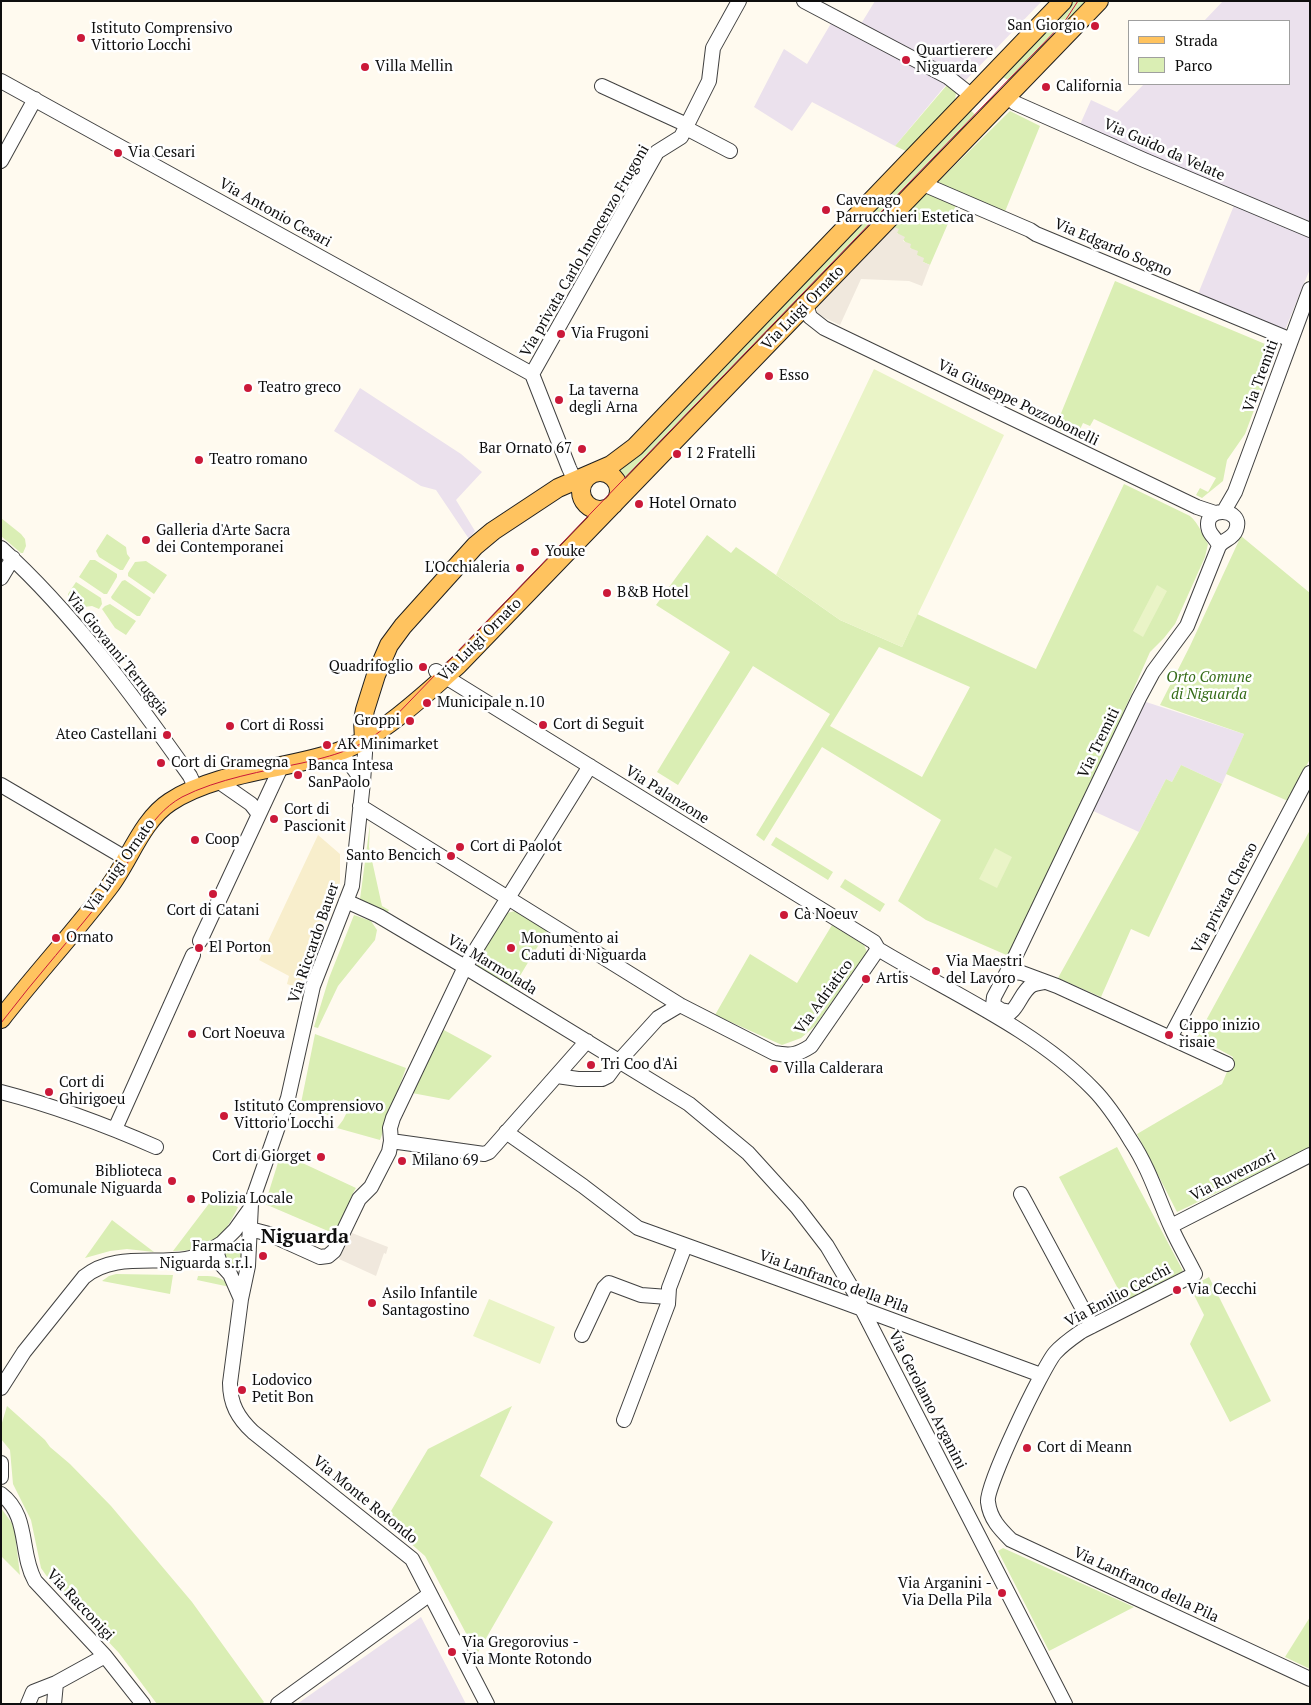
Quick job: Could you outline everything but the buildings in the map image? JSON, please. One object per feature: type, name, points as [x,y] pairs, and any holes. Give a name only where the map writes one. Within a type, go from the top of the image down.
[{"type":"main road","name":"Via Luigi Ornato","points":[[592,474],[611,465],[635,447],[1064,1]]},
{"type":"main road","name":"Via Luigi Ornato","points":[[1,1019],[105,892],[157,812],[170,802],[218,781],[330,754],[344,750],[364,740],[381,728],[440,674],[487,636],[1100,1]]},
{"type":"main road","points":[[994,111],[990,112],[985,109],[977,91],[994,86],[1007,96]]},
{"type":"main road","points":[[364,740],[364,720],[372,686],[385,652],[399,631],[481,540],[552,492],[565,484],[578,488],[587,505],[595,509],[606,509],[613,504],[618,492],[614,479],[604,473],[592,474],[578,488]]},
{"type":"street","name":"Via privata Carlo Innocenzo Frugoni","points":[[532,374],[657,152],[681,137],[709,81],[713,48],[739,1]]},
{"type":"street","points":[[804,1],[977,91]]},
{"type":"street","name":"Via Antonio Cesari","points":[[1,81],[532,374]]},
{"type":"street","points":[[602,86],[686,126],[730,151]]},
{"type":"street","name":"Via Guido da Velate","points":[[1007,96],[1015,103],[1310,230]]},
{"type":"street","points":[[1,161],[35,99]]},
{"type":"street","name":"Via Edgardo Sogno","points":[[923,184],[1036,234],[1291,340]]},
{"type":"street","name":"Via Tremiti","points":[[1007,973],[1139,698],[1153,672],[1187,626],[1220,541],[1232,536],[1237,527],[1236,520],[1222,512],[1310,289]]},
{"type":"street","name":"Via Giuseppe Pozzobonelli","points":[[800,311],[809,327],[824,328],[1198,507],[1222,512]]},
{"type":"street","points":[[532,374],[578,488]]},
{"type":"street","points":[[1220,541],[1209,530],[1222,512]]},
{"type":"street","name":"Via Giovanni Terruggia","points":[[1,548],[17,562],[88,641],[138,703],[190,776],[196,789]]},
{"type":"street","points":[[1,578],[17,562]]},
{"type":"street","name":"Via Palanzone","points":[[440,674],[874,942],[878,949]]},
{"type":"street","name":"Via Riccardo Bauer","points":[[250,1208],[288,1098],[313,986],[352,886],[363,782],[364,740]]},
{"type":"street","points":[[330,754],[337,754],[345,759],[363,782]]},
{"type":"street","points":[[200,940],[258,813],[282,766]]},
{"type":"street","points":[[250,1229],[269,1234],[320,1257],[331,1254],[339,1242],[359,1199],[372,1185],[389,1152],[392,1141],[390,1128],[393,1118],[465,967],[590,766]]},
{"type":"street","name":"Via privata Cherso","points":[[1170,1038],[1310,773]]},
{"type":"street","points":[[218,781],[250,804],[258,813]]},
{"type":"street","points":[[1,785],[127,859]]},
{"type":"street","name":"Via Adriatico","points":[[360,806],[680,1005],[774,1053],[790,1055],[811,1046],[878,949]]},
{"type":"street","name":"Via Marmolada","points":[[346,901],[379,916],[620,1061]]},
{"type":"street","points":[[878,949],[1014,1028],[1070,1068],[1094,1090],[1133,1143],[1157,1190],[1171,1226]]},
{"type":"street","points":[[115,1129],[193,955]]},
{"type":"street","points":[[1014,959],[1030,982],[1029,987]]},
{"type":"street","points":[[1011,1012],[1001,1010],[993,1005],[994,997],[1007,973],[1022,973],[1227,1064]]},
{"type":"street","points":[[994,1016],[1005,1016],[1011,1012],[1029,987],[1044,982]]},
{"type":"street","points":[[976,1005],[986,1003],[994,997]]},
{"type":"street","points":[[557,1076],[578,1079],[602,1079],[608,1076],[658,1018],[680,1005]]},
{"type":"street","points":[[1011,1012],[1010,1020],[1014,1028]]},
{"type":"street","points":[[392,1141],[484,1154],[489,1152],[587,1041]]},
{"type":"street","name":"Via Gerolamo Arganini","points":[[620,1061],[689,1104],[754,1159],[798,1207],[827,1246],[856,1296],[1064,1704]]},
{"type":"street","points":[[1,1092],[40,1103],[115,1129],[156,1147]]},
{"type":"street","name":"Via Lanfranco della Pila","points":[[506,1132],[638,1228],[1041,1375]]},
{"type":"street","name":"Via Ruvenzori","points":[[1171,1226],[1310,1155]]},
{"type":"street","points":[[1021,1194],[1092,1326]]},
{"type":"street","points":[[241,1299],[230,1274],[220,1263],[217,1256],[218,1248],[235,1230],[250,1208]]},
{"type":"street","name":"Via Monte Rotondo","points":[[250,1208],[246,1280],[241,1299],[230,1389],[231,1400],[238,1415],[259,1437],[410,1556],[416,1564],[488,1704]]},
{"type":"street","name":"Via Emilio Cecchi","points":[[1041,1375],[1055,1352],[1067,1341],[1092,1326],[1195,1274],[1171,1226]]},
{"type":"street","points":[[1,1388],[24,1352],[84,1277],[91,1271],[112,1262],[185,1259],[200,1256],[223,1242],[232,1239],[239,1240],[245,1244],[248,1255],[246,1264],[239,1269],[232,1270],[185,1259]]},
{"type":"street","points":[[624,1420],[668,1304],[669,1288],[685,1246]]},
{"type":"street","points":[[582,1335],[604,1288],[609,1283],[641,1295],[668,1297]]},
{"type":"street","points":[[964,1509],[988,1502],[988,1496],[998,1468],[1041,1375]]},
{"type":"street","points":[[1,1463],[1,1477]]},
{"type":"street","name":"Via Racconigi","points":[[1,1494],[10,1502],[20,1520],[29,1568],[35,1581],[106,1656],[142,1704]]},
{"type":"street","name":"Via Lanfranco della Pila","points":[[988,1502],[996,1525],[1011,1540],[1310,1680]]},
{"type":"street","points":[[986,1552],[992,1542],[1011,1540]]},
{"type":"street","points":[[278,1704],[430,1594]]},
{"type":"street","name":"Via Racconigi","points":[[28,1704],[32,1692],[56,1683],[106,1656]]},
{"type":"street","points":[[54,1704],[56,1683]]},
{"type":"shaded area","points":[[875,1],[1042,1],[965,81],[955,74],[895,146],[812,102],[792,131],[754,107],[784,49],[807,64],[833,20],[856,32]]},
{"type":"shaded area","points":[[1223,1],[1310,1],[1310,269],[1285,330],[1198,294],[1237,198],[1078,129],[1091,100],[1117,112],[1143,85],[1291,85],[1291,20],[1205,20]]},
{"type":"shaded area","points":[[891,226],[899,229],[897,233],[905,237],[903,241],[911,244],[910,248],[918,251],[917,255],[924,258],[923,262],[930,265],[922,286],[909,281],[861,279],[840,325],[821,316],[817,312],[818,302]]},
{"type":"shaded area","points":[[360,388],[461,454],[482,472],[456,500],[475,531],[469,539],[436,490],[421,486],[334,431]]},
{"type":"shaded area","points":[[1140,700],[1244,734],[1222,784],[1181,765],[1172,782],[1166,779],[1139,832],[1089,809]]},
{"type":"shaded area","points":[[318,835],[340,854],[340,882],[299,988],[287,984],[289,976],[259,960]]},
{"type":"shaded area","points":[[352,1233],[388,1247],[376,1276],[339,1259]]},
{"type":"shaded area","points":[[421,1617],[466,1704],[297,1704]]},
{"type":"green space","points":[[1070,1],[1092,1],[1014,83],[999,75]]},
{"type":"green space","points":[[947,85],[956,93],[955,101],[909,150],[906,151],[895,146]]},
{"type":"green space","points":[[967,107],[980,119],[622,486],[615,472]]},
{"type":"green space","points":[[1010,111],[1040,126],[1004,214],[941,188],[939,181]]},
{"type":"green space","points":[[924,192],[956,205],[930,265],[923,262],[891,226]]},
{"type":"green space","points":[[1115,281],[1277,349],[1245,434],[1227,460],[1223,481],[1202,498],[1196,495],[1200,488],[1208,492],[1216,478],[1094,419],[1090,426],[1083,423],[1076,438],[1055,428]]},
{"type":"green space","points":[[874,369],[1004,435],[902,647],[840,620],[776,575]]},
{"type":"green space","points":[[1124,484],[1193,519],[1208,544],[1205,557],[1175,624],[1150,652],[1082,806],[1011,957],[926,920],[898,901],[941,820],[822,747],[764,841],[756,835],[830,714],[753,666],[678,785],[657,772],[730,652],[656,605],[707,535],[731,553],[736,547],[840,620],[902,647],[917,614],[1036,669]],"holes":[[[879,647],[970,687],[922,777],[830,726]]]},
{"type":"green space","points":[[1,518],[25,539],[26,546],[23,553],[1,536]]},
{"type":"green space","points":[[107,534],[126,547],[130,558],[123,570],[99,557],[96,551]]},
{"type":"green space","name":"Orto Comune di Niguarda","points":[[1241,536],[1310,593],[1310,759],[1288,801],[1226,774],[1244,734],[1160,705],[1190,646]]},
{"type":"green space","points":[[90,560],[95,560],[117,574],[107,594],[104,594],[79,577]]},
{"type":"green space","points":[[146,561],[167,575],[154,594],[128,576],[135,562]]},
{"type":"green space","points":[[125,580],[151,598],[140,616],[137,616],[111,597],[122,581]]},
{"type":"green space","points":[[76,582],[101,598],[102,604],[99,609],[92,606],[84,607],[68,597]]},
{"type":"green space","points":[[1157,585],[1167,591],[1143,637],[1133,631]]},
{"type":"green space","points":[[110,604],[136,621],[126,635],[115,628],[102,609]]},
{"type":"green space","points":[[1181,765],[1222,784],[1149,937],[1131,929],[1101,997],[1058,978],[1139,832],[1166,779],[1172,782]]},
{"type":"green space","points":[[370,824],[369,847],[382,906],[389,910],[386,915],[360,899]]},
{"type":"green space","points":[[1310,830],[1310,1148],[1177,1212],[1137,1134],[1222,1084],[1233,1057],[1197,1037]]},
{"type":"green space","points":[[776,837],[833,872],[828,880],[771,845]]},
{"type":"green space","points":[[995,848],[1012,857],[997,888],[979,879]]},
{"type":"green space","points":[[845,879],[885,904],[880,912],[840,887]]},
{"type":"green space","points":[[515,911],[547,931],[512,989],[479,970],[477,962],[507,913]]},
{"type":"green space","points":[[354,915],[371,921],[377,930],[375,940],[338,986],[318,1028],[314,1027],[329,978]]},
{"type":"green space","points":[[832,925],[864,945],[867,952],[815,1026],[801,1038],[782,1045],[715,1015],[750,954],[797,983]]},
{"type":"green space","points":[[442,1029],[492,1056],[449,1100],[412,1093]]},
{"type":"green space","points":[[315,1034],[406,1068],[380,1140],[337,1128],[347,1112],[339,1102],[333,1099],[328,1115],[301,1103]]},
{"type":"green space","points":[[1117,1147],[1183,1271],[1125,1302],[1059,1177]]},
{"type":"green space","points":[[281,1153],[356,1188],[350,1200],[345,1219],[335,1234],[265,1204]]},
{"type":"green space","points":[[214,1197],[238,1207],[227,1227],[205,1246],[196,1249],[173,1251]]},
{"type":"green space","points":[[112,1220],[154,1252],[127,1249],[110,1251],[85,1258]]},
{"type":"green space","points":[[233,1246],[239,1249],[242,1255],[239,1261],[233,1264],[227,1261],[224,1255],[227,1249]]},
{"type":"green space","points":[[116,1274],[173,1275],[170,1294],[102,1281]]},
{"type":"green space","points":[[198,1276],[220,1278],[230,1287],[197,1280]]},
{"type":"green space","points":[[1209,1277],[1271,1401],[1230,1422],[1190,1344],[1204,1315],[1190,1287]]},
{"type":"green space","points":[[489,1299],[555,1327],[540,1364],[473,1336]]},
{"type":"green space","points":[[7,1406],[70,1464],[111,1506],[192,1602],[264,1702],[262,1704],[157,1704],[119,1653],[48,1578],[41,1568],[31,1520],[13,1484],[10,1450],[1,1439],[1,1426]]},
{"type":"green space","points":[[512,1406],[480,1476],[553,1522],[477,1654],[425,1556],[385,1521],[428,1449]]},
{"type":"green space","points":[[1,1508],[14,1526],[20,1575],[1,1556]]},
{"type":"green space","points":[[1003,1548],[1134,1607],[1049,1651],[998,1551]]},
{"type":"green space","points":[[1310,1617],[1310,1669],[1285,1657]]},
{"type":"tram line","points":[[1,1023],[111,888],[150,826],[170,805],[182,797],[225,780],[345,751],[365,741],[384,728],[1065,21],[1078,1]]},
{"type":"place","name":"San Giorgio","points":[[1095,26]]},
{"type":"place","name":"Istituto Comprensivo Vittorio Locchi","points":[[81,38]]},
{"type":"place","name":"Quartierere Niguarda","points":[[906,60]]},
{"type":"place","name":"Villa Mellin","points":[[365,67]]},
{"type":"place","name":"California","points":[[1046,87]]},
{"type":"place","name":"Via Cesari","points":[[118,153]]},
{"type":"place","name":"Cavenago Parrucchieri Estetica","points":[[826,210]]},
{"type":"place","name":"Via Frugoni","points":[[561,334]]},
{"type":"place","name":"Esso","points":[[769,376]]},
{"type":"place","name":"Teatro greco","points":[[248,388]]},
{"type":"place","name":"La taverna degli Arna","points":[[559,400]]},
{"type":"place","name":"Bar Ornato 67","points":[[582,449]]},
{"type":"place","name":"I 2 Fratelli","points":[[677,454]]},
{"type":"place","name":"Teatro romano","points":[[199,460]]},
{"type":"place","name":"Hotel Ornato","points":[[639,504]]},
{"type":"place","name":"Galleria d'Arte Sacra dei Contemporanei","points":[[146,540]]},
{"type":"place","name":"Youke","points":[[535,552]]},
{"type":"place","name":"L'Occhialeria","points":[[520,568]]},
{"type":"place","name":"B&B Hotel","points":[[607,593]]},
{"type":"place","name":"Quadrifoglio","points":[[423,667]]},
{"type":"place","name":"Municipale n.10","points":[[427,703]]},
{"type":"place","name":"Groppi","points":[[410,721]]},
{"type":"place","name":"Cort di Seguit","points":[[543,725]]},
{"type":"place","name":"Cort di Rossi","points":[[230,726]]},
{"type":"place","name":"Ateo Castellani","points":[[167,735]]},
{"type":"place","name":"AK Minimarket","points":[[327,745]]},
{"type":"place","name":"Cort di Gramegna","points":[[161,763]]},
{"type":"place","name":"Banca Intesa SanPaolo","points":[[298,775]]},
{"type":"place","name":"Cort di Pascionit","points":[[274,819]]},
{"type":"place","name":"Coop","points":[[195,840]]},
{"type":"place","name":"Cort di Paolot","points":[[460,847]]},
{"type":"place","name":"Santo Bencich","points":[[451,856]]},
{"type":"place","name":"Cort di Catani","points":[[213,894]]},
{"type":"place","name":"Cà Noeuv","points":[[784,915]]},
{"type":"place","name":"Ornato","points":[[56,938]]},
{"type":"place","name":"El Porton","points":[[199,948]]},
{"type":"place","name":"Monumento ai Caduti di Niguarda","points":[[511,948]]},
{"type":"place","name":"Via Maestri del Lavoro","points":[[936,971]]},
{"type":"place","name":"Artis","points":[[866,979]]},
{"type":"place","name":"Cort Noeuva","points":[[192,1034]]},
{"type":"place","name":"Cippo inizio risaie","points":[[1169,1035]]},
{"type":"place","name":"Tri Coo d'Ai","points":[[591,1065]]},
{"type":"place","name":"Villa Calderara","points":[[774,1069]]},
{"type":"place","name":"Cort di Ghirigoeu","points":[[49,1092]]},
{"type":"place","name":"Istituto Comprensiovo Vittorio Locchi","points":[[224,1116]]},
{"type":"place","name":"Cort di Giorget","points":[[321,1157]]},
{"type":"place","name":"Milano 69","points":[[402,1161]]},
{"type":"place","name":"Biblioteca Comunale Niguarda","points":[[172,1181]]},
{"type":"place","name":"Polizia Locale","points":[[191,1199]]},
{"type":"place","name":"Farmacia Niguarda s.r.l.","points":[[263,1256]]},
{"type":"place","name":"Via Cecchi","points":[[1177,1290]]},
{"type":"place","name":"Asilo Infantile Santagostino","points":[[372,1303]]},
{"type":"place","name":"Lodovico Petit Bon","points":[[242,1390]]},
{"type":"place","name":"Cort di Meann","points":[[1027,1448]]},
{"type":"place","name":"Via Arganini - Via Della Pila","points":[[1002,1593]]},
{"type":"place","name":"Via Gregorovius - Via Monte Rotondo","points":[[452,1652]]},
{"type":"district","name":"Niguarda","points":[[305,1237]]}]
